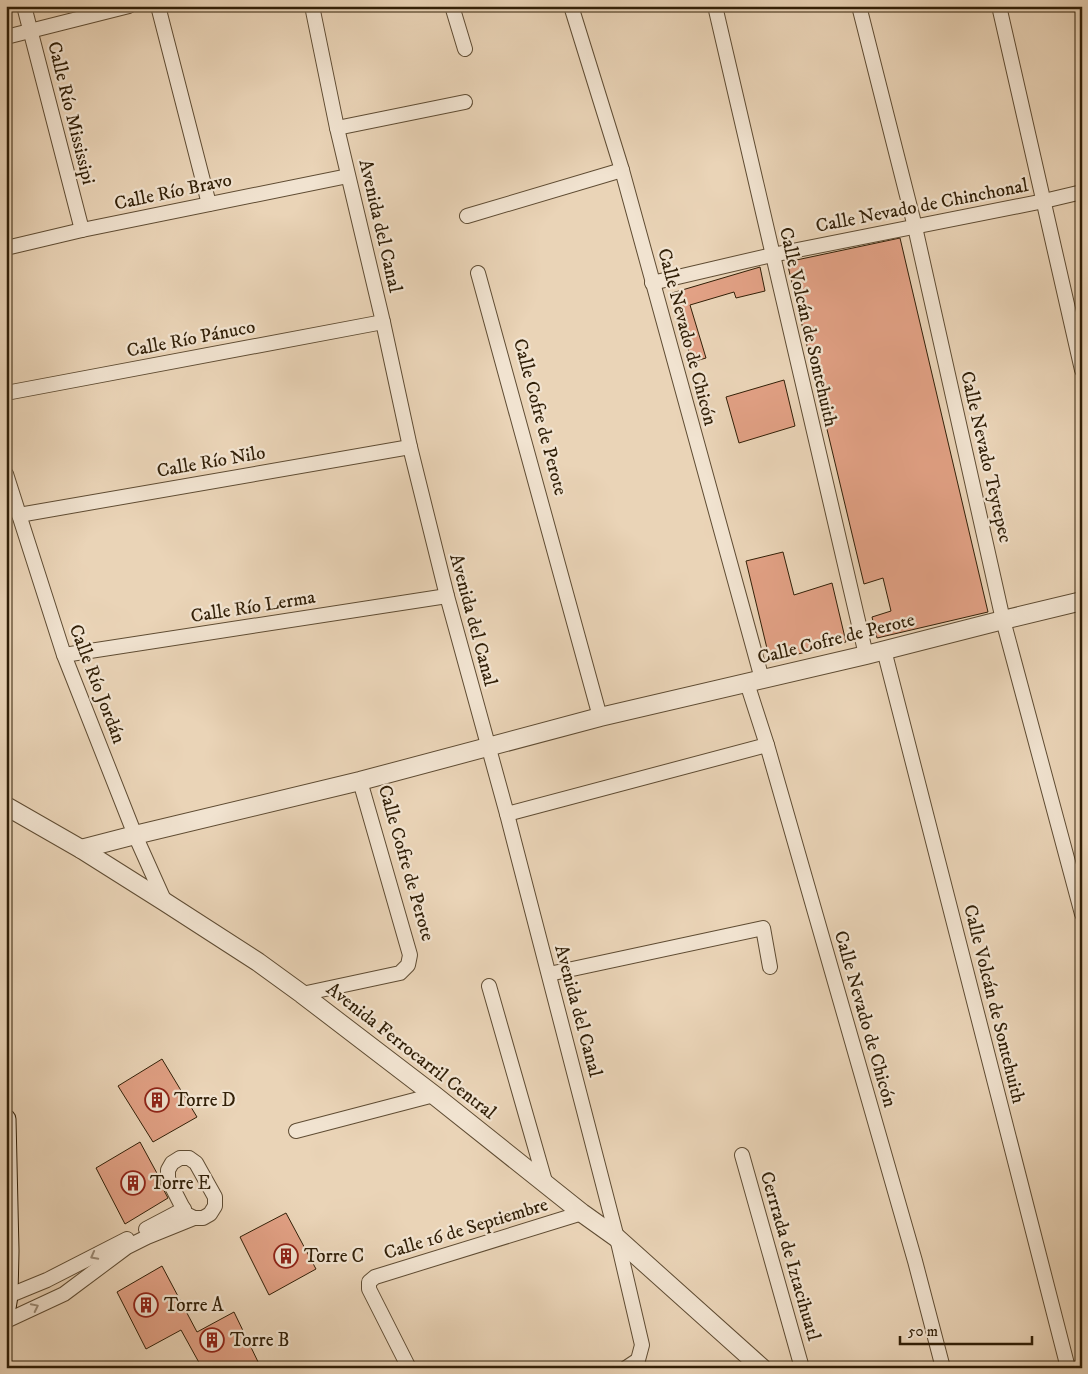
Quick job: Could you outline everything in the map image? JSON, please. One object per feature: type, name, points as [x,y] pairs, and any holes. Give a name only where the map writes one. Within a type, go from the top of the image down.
[{"type":"main road","points":[[6,1118],[7,1302]]},
{"type":"street","name":"Calle Río Mississipi","points":[[24,6],[82,230]]},
{"type":"street","points":[[6,37],[129,6]]},
{"type":"street","points":[[158,6],[209,204]]},
{"type":"street","name":"Avenida del Canal","points":[[312,6],[337,128],[384,322],[410,446],[447,596],[549,974],[617,1238],[642,1345],[638,1360],[626,1368]]},
{"type":"street","points":[[452,6],[465,49]]},
{"type":"street","name":"Calle Nevado de Chicón","points":[[570,6],[622,170],[755,681],[767,745],[915,1261],[943,1368]]},
{"type":"street","name":"Calle Volcán de Sontehuith","points":[[715,6],[866,655]]},
{"type":"street","name":"Calle Nevado Teytepec","points":[[859,6],[915,227],[1003,620],[1082,914]]},
{"type":"street","points":[[999,6],[1082,370]]},
{"type":"street","points":[[337,128],[465,102]]},
{"type":"street","points":[[467,216],[622,170]]},
{"type":"street","name":"Calle Río Bravo","points":[[6,248],[82,230],[348,176]]},
{"type":"street","name":"Calle Nevado de Chinchonal","points":[[652,283],[772,255],[1082,192]]},
{"type":"street","name":"Calle Cofre de Perote","points":[[478,273],[600,717]]},
{"type":"street","name":"Calle Río Pánuco","points":[[6,393],[384,322]]},
{"type":"street","name":"Calle Río Nilo","points":[[19,515],[410,446]]},
{"type":"street","name":"Calle Río Jordán","points":[[6,474],[64,655],[135,834],[165,902]]},
{"type":"street","name":"Calle Río Lerma","points":[[64,655],[447,596]]},
{"type":"street","name":"Calle Cofre de Perote","points":[[81,849],[135,834],[360,781],[600,717],[866,655],[1082,601]]},
{"type":"street","name":"Calle Volcán de Sontehuith","points":[[884,650],[1068,1368]]},
{"type":"street","points":[[507,814],[767,745]]},
{"type":"street","name":"Calle Cofre de Perote","points":[[302,994],[400,973],[408,965],[410,955],[360,781]]},
{"type":"street","name":"Avenida Ferrocarril Central","points":[[6,806],[81,849],[165,902],[258,962],[302,994],[434,1095],[582,1213],[617,1238],[762,1368]]},
{"type":"street","points":[[549,974],[763,928],[770,967]]},
{"type":"street","points":[[489,986],[546,1184]]},
{"type":"street","points":[[296,1131],[434,1095]]},
{"type":"street","name":"Cerrrada de Iztacihuatl","points":[[742,1155],[802,1368]]},
{"type":"street","name":"Calle 16 de Septiembre","points":[[409,1368],[369,1289],[369,1282],[375,1276],[582,1213]]},
{"type":"street","points":[[6,1321],[64,1294],[127,1248],[189,1214],[47,1280],[7,1302]]},
{"type":"building","points":[[900,238],[988,612],[877,638],[872,617],[891,611],[883,578],[864,584],[787,262]]},
{"type":"building","points":[[760,267],[765,291],[736,298],[734,292],[690,305],[706,358],[692,362],[672,293]]},
{"type":"building","points":[[784,380],[795,426],[739,443],[726,397]]},
{"type":"building","points":[[783,552],[794,595],[832,583],[846,642],[770,661],[746,561]]},
{"type":"building","name":"Torre D","points":[[162,1059],[197,1117],[153,1142],[118,1086]]},
{"type":"building","name":"Torre E","points":[[140,1142],[168,1198],[125,1224],[96,1168]]},
{"type":"building","name":"Torre C","points":[[286,1213],[316,1269],[269,1295],[240,1237]]},
{"type":"building","points":[[162,1266],[197,1332],[234,1312],[261,1368],[202,1368],[181,1330],[146,1349],[117,1292]]},
{"type":"place","name":"Torre D","points":[[157,1100]]},
{"type":"place","name":"Torre E","points":[[133,1183]]},
{"type":"place","name":"Torre C","points":[[286,1256]]},
{"type":"place","name":"Torre A","points":[[146,1305]]},
{"type":"place","name":"Torre B","points":[[212,1340]]}]
